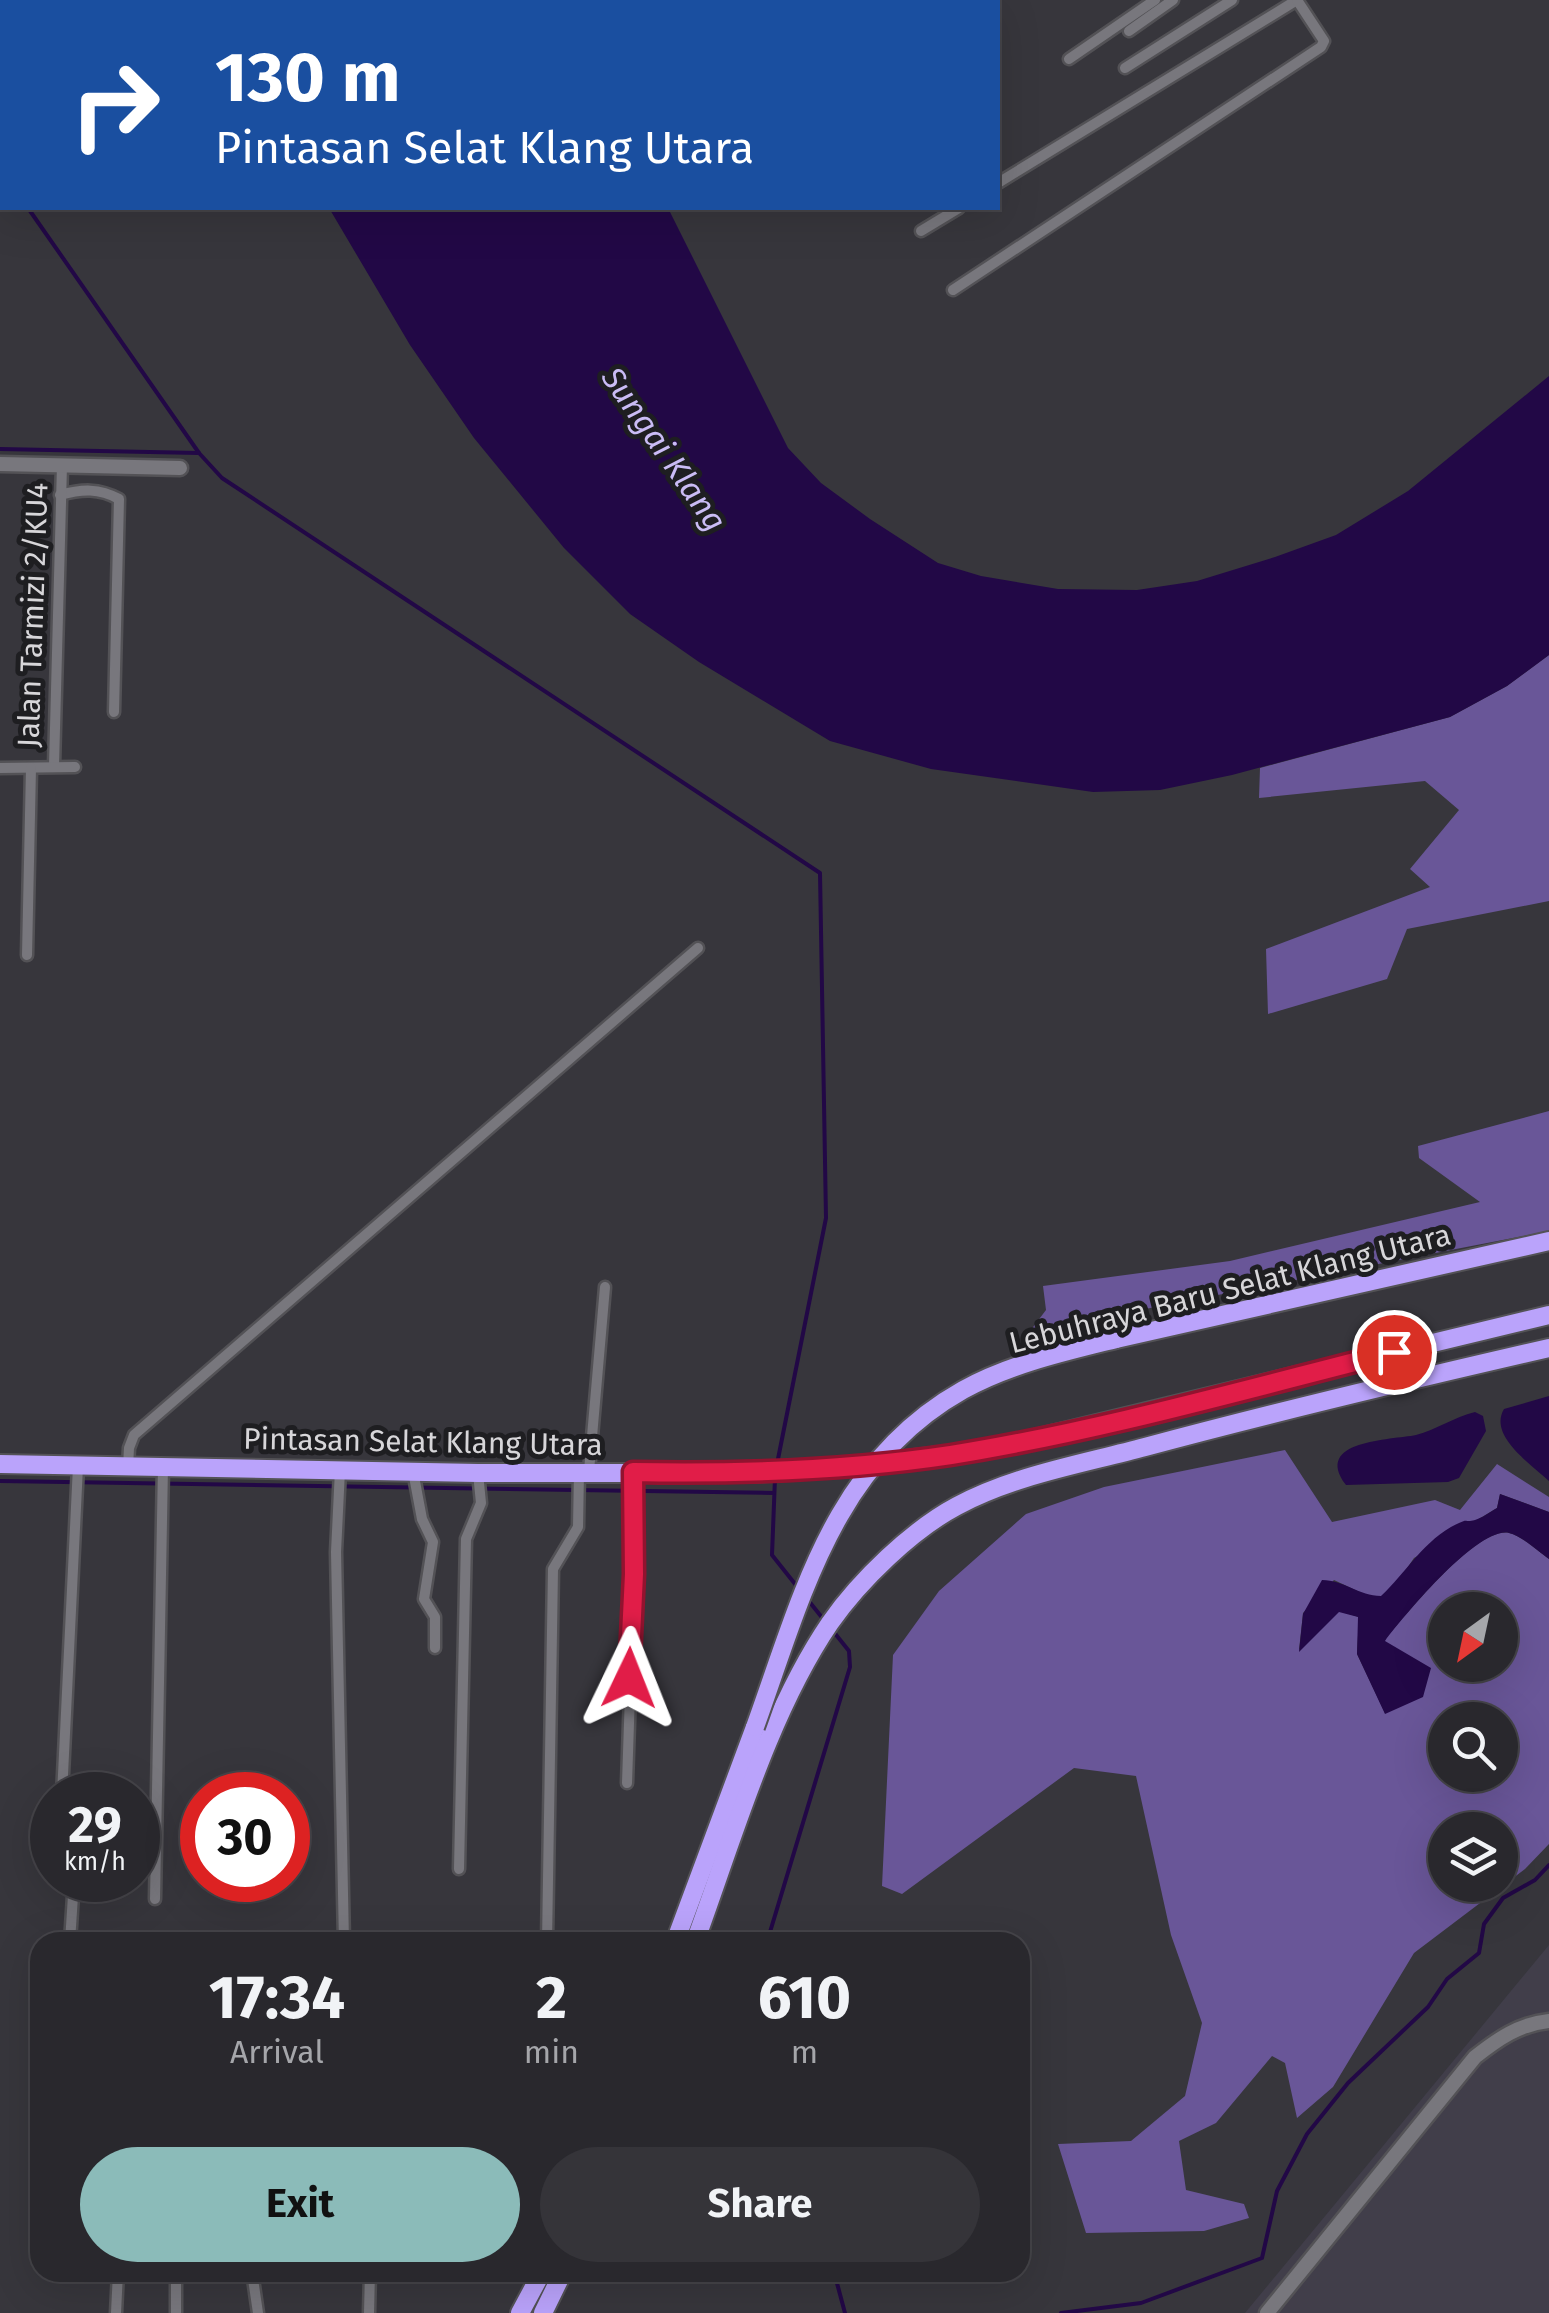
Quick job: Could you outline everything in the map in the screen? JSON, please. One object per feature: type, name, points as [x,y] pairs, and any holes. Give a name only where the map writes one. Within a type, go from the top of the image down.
[{"type":"highway","name":"Lebuhraya Baru Selat Klang Utara","points":[[678,1932],[832,1526],[854,1488],[895,1439],[965,1389],[1030,1362],[1549,1240]]},
{"type":"highway","name":"Pintasan Selat Klang Utara","points":[[0,1464],[78,1470],[128,1467],[413,1477],[799,1470],[948,1455],[1022,1442],[1549,1315]]},
{"type":"highway","points":[[699,1932],[777,1720],[815,1647],[832,1620],[887,1559],[922,1529],[956,1506],[1006,1484],[1276,1413],[1549,1348]]},
{"type":"highway","points":[[520,2313],[537,2282]]},
{"type":"highway","points":[[542,2313],[559,2282]]},
{"type":"street","points":[[1069,58],[1155,0]]},
{"type":"street","points":[[1128,32],[1172,0]]},
{"type":"street","points":[[1125,68],[1232,0]]},
{"type":"street","points":[[953,290],[1321,47],[1324,41],[1297,0],[1000,182]]},
{"type":"street","points":[[922,231],[956,210]]},
{"type":"street","points":[[0,464],[180,468]]},
{"type":"street","name":"Jalan Tarmizi 2/KU4","points":[[54,766],[62,465]]},
{"type":"street","points":[[60,495],[100,490],[119,499],[114,712]]},
{"type":"street","points":[[0,768],[75,767]]},
{"type":"street","points":[[27,955],[31,768]]},
{"type":"street","points":[[128,1467],[128,1448],[134,1435],[698,948]]},
{"type":"street","points":[[547,1932],[553,1568],[578,1526],[605,1287]]},
{"type":"street","points":[[63,1772],[78,1470]]},
{"type":"street","points":[[157,1772],[163,1470]]},
{"type":"street","points":[[627,1783],[633,1472]]},
{"type":"street","points":[[340,1474],[336,1590],[344,1932]]},
{"type":"street","points":[[459,1868],[466,1538],[480,1496],[478,1476]]},
{"type":"street","points":[[413,1477],[417,1501],[433,1542],[424,1600],[435,1617],[436,1648]]},
{"type":"street","points":[[71,1932],[73,1902]]},
{"type":"street","points":[[1268,2313],[1476,2057],[1501,2037],[1531,2023],[1549,2021]]},
{"type":"street","points":[[116,2313],[118,2282]]},
{"type":"street","points":[[176,2282],[176,2313]]},
{"type":"street","points":[[253,2282],[258,2313]]},
{"type":"street","points":[[369,2313],[370,2282]]},
{"type":"shaded area","points":[[1549,655],[1549,901],[1407,929],[1387,979],[1268,1014],[1266,949],[1430,887],[1410,869],[1459,810],[1425,781],[1259,798],[1260,768],[1450,717],[1507,686]]},
{"type":"shaded area","points":[[1549,1111],[1549,1231],[1140,1310],[1015,1351],[1046,1310],[1043,1286],[1230,1261],[1480,1202],[1419,1158],[1418,1146]]},
{"type":"shaded area","points":[[1285,1450],[1332,1522],[1435,1500],[1460,1510],[1497,1464],[1549,1497],[1549,1512],[1500,1494],[1497,1508],[1414,1558],[1381,1597],[1368,1596],[1334,1580],[1303,1613],[1299,1650],[1339,1611],[1359,1617],[1357,1654],[1385,1713],[1384,1641],[1424,1594],[1461,1558],[1495,1535],[1509,1533],[1549,1559],[1549,1844],[1518,1874],[1518,1812],[1428,1812],[1428,1902],[1481,1902],[1414,1953],[1333,2087],[1297,2118],[1285,2063],[1272,2056],[1216,2123],[1179,2141],[1186,2190],[1244,2204],[1249,2218],[1204,2231],[1086,2233],[1058,2144],[1131,2141],[1185,2096],[1202,2023],[1171,1935],[1136,1776],[1074,1768],[902,1894],[882,1886],[893,1655],[939,1591],[1026,1514],[1104,1487]]},
{"type":"shaded area","points":[[1549,1945],[1549,2313],[1245,2313]]},
{"type":"water","name":"Sungai Klang","points":[[330,210],[669,210],[788,448],[821,483],[938,563],[981,576],[1058,589],[1137,590],[1197,581],[1336,535],[1408,491],[1549,376],[1549,655],[1507,686],[1450,717],[1232,775],[1160,790],[1093,792],[931,769],[830,741],[699,662],[630,614],[564,548],[474,438],[410,345]]},
{"type":"water","points":[[1549,1396],[1549,1481],[1506,1439],[1501,1419],[1504,1409]]},
{"type":"water","points":[[1475,1412],[1483,1416],[1486,1431],[1459,1478],[1448,1482],[1346,1485],[1338,1470],[1339,1459],[1359,1445],[1416,1435]]},
{"type":"water","points":[[1500,1494],[1549,1512],[1549,1559],[1514,1535],[1496,1535],[1461,1558],[1424,1594],[1385,1641],[1428,1666],[1423,1697],[1385,1714],[1357,1654],[1358,1617],[1339,1612],[1299,1652],[1303,1614],[1322,1580],[1381,1596],[1436,1537],[1497,1508]]},
{"type":"waterway","points":[[29,210],[199,453],[222,478],[820,873],[826,1218],[777,1464]]},
{"type":"waterway","points":[[0,449],[199,453]]},
{"type":"waterway","points":[[775,1478],[772,1555],[799,1589]]},
{"type":"waterway","points":[[0,1481],[774,1493]]},
{"type":"waterway","points":[[808,1600],[824,1620]]},
{"type":"waterway","points":[[770,1932],[850,1667],[849,1651],[833,1631]]},
{"type":"waterway","points":[[1061,2313],[1141,2303],[1262,2258],[1277,2191],[1307,2134],[1348,2083],[1428,2007],[1447,1979],[1479,1953],[1484,1924],[1503,1898],[1535,1880],[1549,1865]]},
{"type":"waterway","points":[[837,2282],[845,2313]]},
{"type":"route","points":[[629,1678],[633,1472],[753,1473],[948,1455],[1124,1419],[1394,1352]]}]
